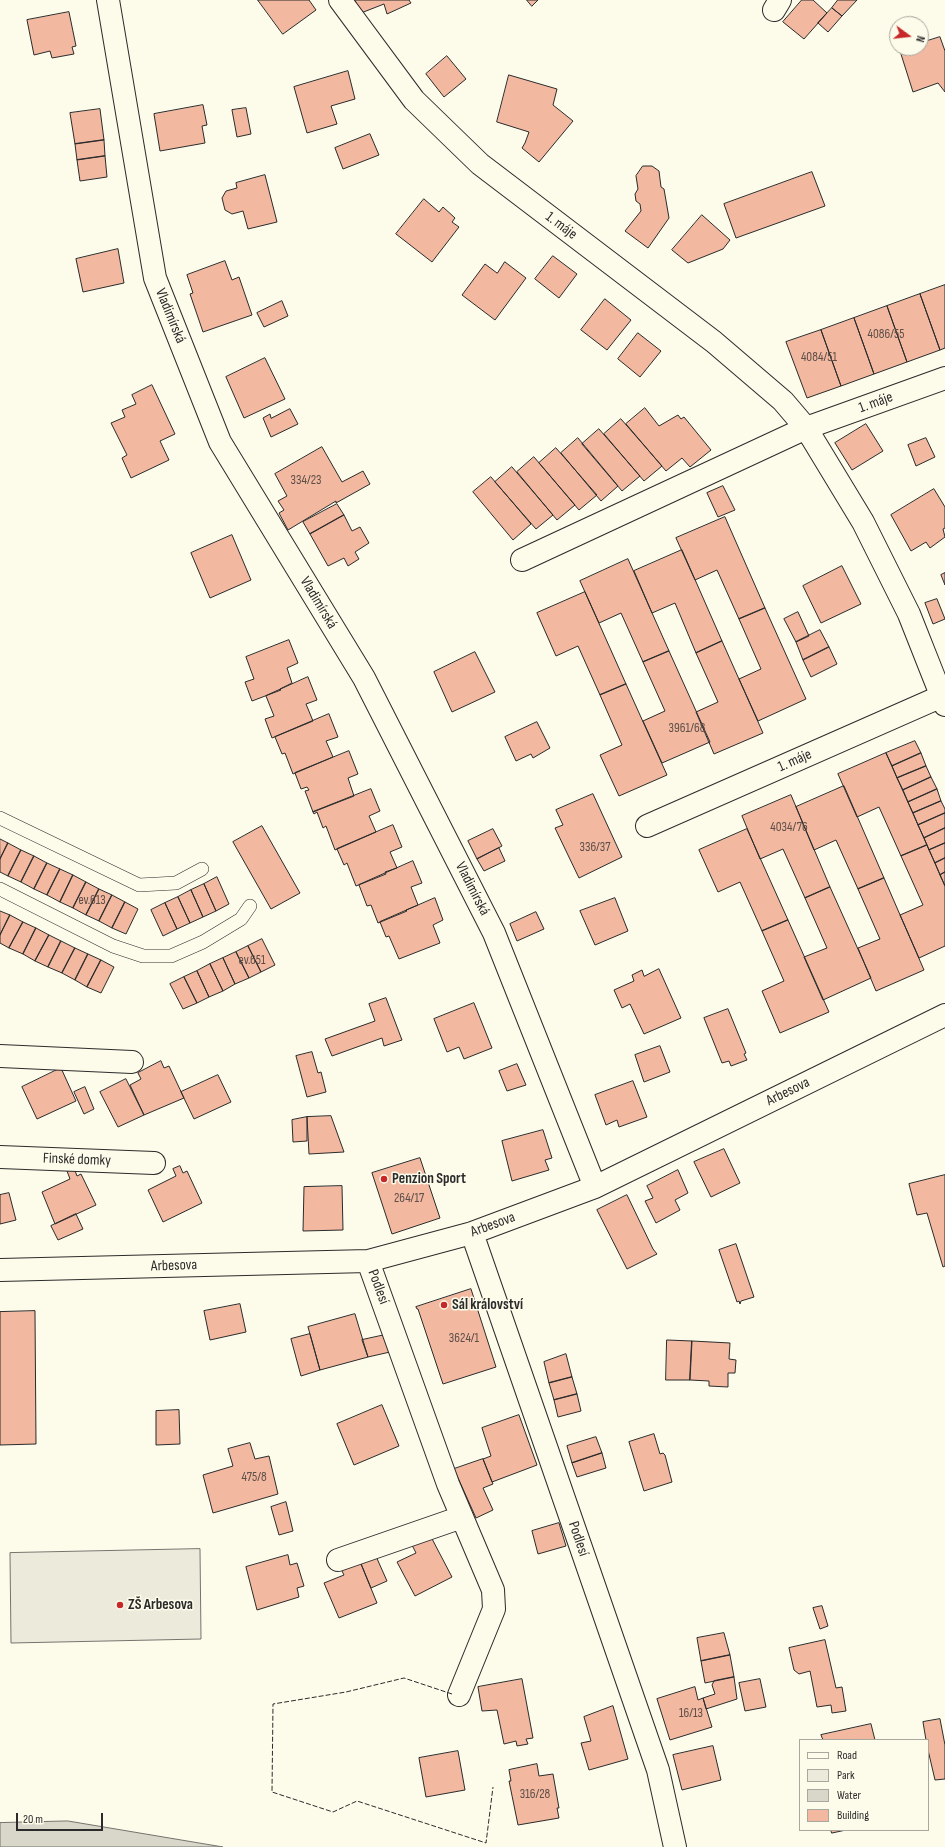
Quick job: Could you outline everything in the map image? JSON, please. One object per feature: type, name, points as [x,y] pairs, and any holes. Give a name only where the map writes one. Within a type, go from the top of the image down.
[{"type":"street","name":"Vladimírská","points":[[108,0],[155,278],[220,442],[364,678],[494,933],[595,1187]]},
{"type":"street","name":"1. máje","points":[[340,0],[414,100],[480,164],[714,342],[783,401],[806,428],[863,522],[909,614],[943,700],[647,826]]},
{"type":"street","name":"1. máje","points":[[522,560],[806,428],[945,378]]},
{"type":"street","name":"Arbesova","points":[[0,1270],[368,1261],[472,1233],[595,1187],[945,1015]]},
{"type":"street","points":[[0,1056],[132,1062]]},
{"type":"street","name":"Finské domky","points":[[0,1157],[154,1163]]},
{"type":"street","name":"Podlesí","points":[[472,1233],[658,1770],[676,1847]]},
{"type":"street","name":"Podlesí","points":[[368,1261],[448,1484],[492,1590],[494,1609],[459,1695]]},
{"type":"street","points":[[338,1560],[462,1517]]},
{"type":"lane","points":[[0,818],[139,885],[176,883],[202,869]]},
{"type":"lane","points":[[0,889],[113,946],[143,956],[171,956],[204,942],[241,919],[250,906]]},
{"type":"green space","points":[[200,1549],[201,1639],[11,1643],[10,1553]]},
{"type":"water","points":[[68,1821],[223,1847],[0,1847],[0,1823]]},
{"type":"building","points":[[258,0],[309,0],[316,10],[283,34]]},
{"type":"building","points":[[355,0],[409,0],[411,3],[387,14],[384,4],[361,13]]},
{"type":"building","points":[[527,0],[538,0],[532,6]]},
{"type":"building","points":[[802,0],[813,0],[827,13],[804,39],[783,22]]},
{"type":"building","points":[[838,0],[857,0],[842,16],[832,8]]},
{"type":"building","points":[[832,8],[842,16],[828,32],[818,23]]},
{"type":"building","points":[[69,12],[76,46],[72,47],[74,54],[52,58],[50,51],[34,55],[27,20]]},
{"type":"building","points":[[940,37],[945,51],[945,92],[938,83],[913,92],[902,56],[929,56],[929,40]]},
{"type":"building","points":[[447,56],[466,79],[444,97],[426,74]]},
{"type":"building","points":[[348,71],[355,99],[331,106],[337,124],[307,133],[294,87]]},
{"type":"building","points":[[509,75],[557,89],[553,105],[573,121],[539,162],[522,148],[529,132],[497,122]]},
{"type":"building","points":[[203,105],[207,125],[202,126],[205,143],[160,151],[154,114]]},
{"type":"building","points":[[246,108],[251,134],[237,137],[232,110]]},
{"type":"building","points":[[100,109],[104,140],[75,144],[70,113]]},
{"type":"building","points":[[370,134],[379,155],[343,169],[335,148]]},
{"type":"building","points":[[104,140],[105,156],[77,160],[75,144]]},
{"type":"building","points":[[105,156],[107,177],[80,181],[77,160]]},
{"type":"building","points":[[643,166],[652,166],[659,171],[661,187],[664,189],[669,218],[648,248],[625,231],[641,211],[640,204],[636,201],[635,194],[638,189],[636,176]]},
{"type":"building","points":[[812,172],[825,206],[736,238],[724,204]]},
{"type":"building","points":[[265,175],[277,222],[248,229],[243,211],[232,214],[225,210],[222,198],[226,191],[237,188],[236,183]]},
{"type":"building","points":[[424,199],[439,212],[443,207],[455,218],[452,222],[459,227],[432,262],[396,234]]},
{"type":"building","points":[[702,215],[730,240],[723,249],[688,263],[672,250]]},
{"type":"building","points":[[118,249],[124,283],[83,292],[76,259]]},
{"type":"building","points":[[553,256],[577,274],[559,298],[535,279]]},
{"type":"building","points":[[225,261],[232,280],[239,277],[252,315],[203,332],[190,294],[193,293],[187,275]]},
{"type":"building","points":[[505,262],[526,278],[495,320],[462,295],[485,264],[497,273]]},
{"type":"building","points":[[945,285],[945,348],[940,350],[920,294]]},
{"type":"building","points":[[920,294],[940,350],[907,362],[887,306]]},
{"type":"building","points":[[605,299],[631,320],[607,350],[581,330]]},
{"type":"building","points":[[282,301],[288,316],[264,327],[257,313]]},
{"type":"building","points":[[887,306],[907,362],[874,374],[854,318]]},
{"type":"building","points":[[854,318],[874,374],[841,386],[821,330]]},
{"type":"building","points":[[821,330],[841,386],[807,398],[786,342]]},
{"type":"building","points":[[638,333],[661,351],[640,377],[618,359]]},
{"type":"building","points":[[265,358],[285,399],[244,418],[226,377]]},
{"type":"building","points":[[152,385],[175,434],[160,441],[169,460],[131,478],[122,458],[127,455],[111,423],[125,417],[122,410],[136,404],[132,395]]},
{"type":"building","points":[[645,408],[659,426],[678,415],[681,419],[684,417],[711,450],[690,467],[682,458],[666,471],[626,424]]},
{"type":"building","points":[[290,409],[298,424],[271,437],[263,418],[270,414],[271,418]]},
{"type":"building","points":[[621,419],[662,466],[644,481],[604,434]]},
{"type":"building","points":[[866,424],[883,451],[852,470],[835,443]]},
{"type":"building","points":[[599,429],[640,476],[622,491],[582,444]]},
{"type":"building","points":[[578,438],[618,486],[601,501],[561,453]]},
{"type":"building","points":[[926,438],[935,457],[916,466],[908,445]]},
{"type":"building","points":[[322,447],[342,482],[363,471],[370,484],[336,503],[336,501],[288,530],[279,513],[284,510],[278,501],[287,496],[275,474]]},
{"type":"building","points":[[556,448],[597,495],[579,510],[539,463]]},
{"type":"building","points":[[534,457],[575,505],[557,520],[517,472]]},
{"type":"building","points":[[512,467],[553,515],[536,529],[495,482]]},
{"type":"building","points":[[491,477],[531,524],[513,540],[473,492]]},
{"type":"building","points":[[723,486],[735,510],[718,517],[707,493]]},
{"type":"building","points":[[934,489],[945,507],[945,528],[943,529],[945,537],[930,548],[926,542],[911,551],[891,515]]},
{"type":"building","points":[[337,504],[344,515],[310,534],[303,522]]},
{"type":"building","points":[[344,515],[352,531],[360,527],[369,543],[355,552],[359,559],[348,566],[344,558],[328,566],[310,534]]},
{"type":"building","points":[[725,517],[765,608],[739,619],[717,570],[695,580],[676,538]]},
{"type":"building","points":[[232,535],[251,580],[210,598],[191,553]]},
{"type":"building","points":[[682,550],[722,641],[696,653],[675,603],[652,613],[634,571]]},
{"type":"building","points":[[628,559],[669,651],[643,662],[621,613],[599,623],[580,581]]},
{"type":"building","points":[[842,566],[861,604],[821,623],[803,586]]},
{"type":"building","points":[[945,573],[945,585],[941,575]]},
{"type":"building","points":[[585,592],[626,684],[600,695],[578,646],[556,656],[537,613]]},
{"type":"building","points":[[937,599],[945,619],[933,624],[925,603]]},
{"type":"building","points":[[765,608],[806,699],[758,721],[739,679],[761,669],[739,619]]},
{"type":"building","points":[[798,612],[809,636],[796,642],[784,619]]},
{"type":"building","points":[[820,630],[829,647],[803,660],[796,642]]},
{"type":"building","points":[[289,640],[298,663],[287,668],[292,683],[280,689],[281,690],[252,701],[245,682],[254,679],[246,657]]},
{"type":"building","points":[[722,641],[763,733],[714,754],[696,712],[718,702],[696,653]]},
{"type":"building","points":[[829,647],[837,664],[811,677],[803,660]]},
{"type":"building","points":[[669,651],[710,742],[662,763],[643,721],[665,711],[643,662]]},
{"type":"building","points":[[475,652],[495,692],[452,712],[434,672]]},
{"type":"building","points":[[308,677],[317,700],[306,704],[313,721],[272,738],[265,719],[274,716],[266,696]]},
{"type":"building","points":[[626,684],[667,775],[619,796],[600,755],[622,745],[600,695]]},
{"type":"building","points":[[329,714],[338,737],[326,741],[333,757],[293,774],[285,753],[282,754],[275,737]]},
{"type":"building","points":[[537,722],[550,748],[533,758],[531,754],[516,761],[505,737]]},
{"type":"building","points":[[915,741],[921,753],[892,766],[886,753]]},
{"type":"building","points":[[349,751],[358,774],[348,778],[354,796],[313,812],[305,791],[309,790],[307,787],[301,789],[295,773]]},
{"type":"building","points":[[886,753],[927,845],[901,856],[879,807],[857,817],[838,774]]},
{"type":"building","points":[[921,753],[926,766],[897,778],[892,766]]},
{"type":"building","points":[[926,766],[931,777],[903,790],[897,778]]},
{"type":"building","points":[[931,777],[937,789],[908,802],[903,790]]},
{"type":"building","points":[[844,786],[884,878],[858,889],[836,840],[814,850],[796,807]]},
{"type":"building","points":[[371,789],[380,811],[369,816],[376,832],[335,850],[326,826],[323,828],[317,812],[314,814],[313,812]]},
{"type":"building","points":[[937,789],[941,801],[913,813],[908,802]]},
{"type":"building","points":[[593,794],[622,857],[579,878],[555,828],[563,825],[556,810]]},
{"type":"building","points":[[791,795],[830,887],[805,898],[783,849],[760,859],[742,816]]},
{"type":"building","points":[[941,801],[945,809],[945,813],[918,825],[913,813]]},
{"type":"building","points":[[945,813],[945,828],[924,838],[918,825]]},
{"type":"building","points":[[393,825],[402,847],[390,852],[397,868],[356,886],[347,863],[344,865],[337,849]]},
{"type":"building","points":[[262,826],[300,893],[271,909],[233,842]]},
{"type":"building","points":[[945,828],[945,843],[929,850],[924,838]]},
{"type":"building","points":[[493,829],[502,846],[477,859],[468,841]]},
{"type":"building","points":[[747,829],[788,920],[762,931],[740,882],[718,892],[699,850]]},
{"type":"building","points":[[0,839],[8,843],[0,859]]},
{"type":"building","points":[[8,843],[21,850],[8,876],[0,872],[0,859]]},
{"type":"building","points":[[945,843],[945,858],[935,863],[929,850]]},
{"type":"building","points":[[927,845],[945,886],[945,946],[919,958],[900,915],[923,905],[901,856]]},
{"type":"building","points":[[499,848],[505,861],[484,871],[477,859]]},
{"type":"building","points":[[21,850],[34,856],[21,882],[8,876]]},
{"type":"building","points":[[34,856],[47,863],[34,889],[21,882]]},
{"type":"building","points":[[945,858],[945,872],[940,875],[935,863]]},
{"type":"building","points":[[413,861],[422,883],[411,887],[418,905],[378,923],[371,905],[367,906],[359,885]]},
{"type":"building","points":[[47,863],[60,869],[47,895],[34,889]]},
{"type":"building","points":[[60,869],[73,875],[60,902],[47,895]]},
{"type":"building","points":[[945,872],[945,886],[940,875]]},
{"type":"building","points":[[73,875],[86,882],[73,908],[60,902]]},
{"type":"building","points":[[217,877],[229,904],[216,911],[204,884]]},
{"type":"building","points":[[884,878],[924,970],[876,991],[858,948],[880,939],[858,889]]},
{"type":"building","points":[[86,882],[99,889],[86,915],[73,908]]},
{"type":"building","points":[[204,884],[216,911],[203,917],[191,890]]},
{"type":"building","points":[[830,887],[871,978],[823,1000],[804,957],[827,948],[805,898]]},
{"type":"building","points":[[99,889],[112,895],[99,921],[86,915]]},
{"type":"building","points":[[191,890],[203,917],[190,923],[178,897]]},
{"type":"building","points":[[112,895],[125,902],[112,928],[99,921]]},
{"type":"building","points":[[178,897],[190,923],[177,929],[165,903]]},
{"type":"building","points":[[435,898],[443,920],[433,925],[440,943],[399,959],[389,936],[386,937],[380,922]]},
{"type":"building","points":[[615,898],[628,931],[595,945],[580,911]]},
{"type":"building","points":[[125,902],[138,909],[126,934],[112,928]]},
{"type":"building","points":[[165,903],[177,929],[163,936],[151,910]]},
{"type":"building","points":[[0,911],[10,915],[0,935]]},
{"type":"building","points":[[536,912],[544,929],[517,941],[510,924]]},
{"type":"building","points":[[10,915],[23,922],[9,948],[0,943],[0,935]]},
{"type":"building","points":[[788,920],[829,1012],[780,1033],[762,991],[784,981],[762,931]]},
{"type":"building","points":[[23,922],[36,928],[23,954],[9,948]]},
{"type":"building","points":[[36,928],[49,935],[35,961],[23,954]]},
{"type":"building","points":[[49,935],[61,941],[48,967],[35,961]]},
{"type":"building","points":[[262,939],[275,965],[261,972],[248,946]]},
{"type":"building","points":[[61,941],[75,948],[62,973],[48,967]]},
{"type":"building","points":[[248,946],[261,972],[249,978],[236,952]]},
{"type":"building","points":[[75,948],[88,954],[75,980],[62,973]]},
{"type":"building","points":[[236,952],[249,978],[235,984],[223,958]]},
{"type":"building","points":[[88,954],[101,960],[87,987],[75,980]]},
{"type":"building","points":[[223,958],[235,984],[223,991],[210,964]]},
{"type":"building","points":[[101,960],[114,967],[101,993],[87,987]]},
{"type":"building","points":[[210,964],[223,991],[209,997],[197,971]]},
{"type":"building","points":[[659,969],[681,1018],[644,1034],[630,1004],[622,1008],[614,990],[634,981],[632,975],[642,970],[644,976]]},
{"type":"building","points":[[197,971],[209,997],[197,1003],[184,977]]},
{"type":"building","points":[[184,977],[197,1003],[183,1009],[170,984]]},
{"type":"building","points":[[386,998],[402,1040],[384,1046],[382,1038],[332,1056],[325,1039],[375,1021],[369,1004]]},
{"type":"building","points":[[474,1003],[492,1048],[464,1059],[459,1047],[447,1052],[434,1019]]},
{"type":"building","points":[[728,1009],[746,1053],[744,1054],[747,1060],[731,1066],[729,1061],[722,1063],[704,1018]]},
{"type":"building","points":[[660,1046],[670,1072],[644,1082],[635,1055]]},
{"type":"building","points":[[312,1052],[318,1073],[321,1072],[326,1092],[307,1097],[296,1056]]},
{"type":"building","points":[[161,1061],[164,1068],[169,1066],[184,1098],[144,1115],[130,1085],[141,1079],[138,1073]]},
{"type":"building","points":[[517,1064],[526,1085],[507,1091],[499,1071]]},
{"type":"building","points":[[61,1068],[76,1101],[37,1119],[22,1087]]},
{"type":"building","points":[[218,1075],[231,1102],[194,1119],[181,1092]]},
{"type":"building","points":[[126,1079],[144,1115],[118,1127],[100,1092]]},
{"type":"building","points":[[633,1081],[647,1117],[619,1127],[617,1120],[606,1125],[595,1095]]},
{"type":"building","points":[[85,1087],[94,1109],[84,1114],[74,1092]]},
{"type":"building","points":[[331,1116],[344,1152],[309,1154],[307,1117]]},
{"type":"building","points":[[307,1117],[307,1141],[293,1142],[292,1120]]},
{"type":"building","points":[[543,1130],[552,1158],[545,1160],[549,1170],[512,1181],[502,1141]]},
{"type":"building","points":[[724,1149],[740,1183],[711,1197],[694,1162]]},
{"type":"building","points":[[420,1158],[440,1218],[392,1234],[372,1173]]},
{"type":"building","points":[[180,1166],[183,1173],[187,1171],[202,1203],[163,1222],[148,1190],[176,1176],[173,1169]]},
{"type":"building","points":[[74,1168],[77,1176],[81,1174],[96,1205],[55,1224],[42,1192],[70,1179],[67,1171]]},
{"type":"building","points":[[678,1170],[688,1193],[675,1200],[680,1210],[656,1223],[645,1201],[653,1198],[647,1186]]},
{"type":"building","points":[[945,1175],[945,1266],[943,1267],[927,1213],[917,1215],[909,1184]]},
{"type":"building","points":[[342,1186],[343,1230],[303,1231],[304,1187]]},
{"type":"building","points":[[9,1193],[16,1220],[0,1224],[0,1195]]},
{"type":"building","points":[[627,1195],[653,1249],[657,1254],[627,1269],[597,1210]]},
{"type":"building","points":[[76,1214],[83,1229],[58,1240],[51,1226]]},
{"type":"building","points":[[736,1244],[754,1297],[741,1301],[740,1304],[739,1301],[737,1302],[719,1250]]},
{"type":"building","points":[[471,1289],[496,1367],[443,1384],[418,1309],[416,1307]]},
{"type":"building","points":[[240,1304],[246,1332],[210,1340],[204,1311]]},
{"type":"building","points":[[35,1311],[36,1444],[0,1445],[0,1312]]},
{"type":"building","points":[[355,1314],[368,1357],[320,1370],[308,1327]]},
{"type":"building","points":[[310,1334],[320,1370],[301,1376],[291,1339]]},
{"type":"building","points":[[385,1335],[390,1352],[368,1357],[362,1340]]},
{"type":"building","points":[[667,1340],[692,1341],[690,1380],[666,1380]]},
{"type":"building","points":[[692,1341],[730,1343],[729,1359],[736,1360],[735,1373],[728,1373],[728,1387],[709,1386],[709,1381],[690,1380]]},
{"type":"building","points":[[566,1354],[572,1377],[549,1383],[544,1362]]},
{"type":"building","points":[[572,1377],[577,1394],[554,1400],[549,1383]]},
{"type":"building","points":[[577,1394],[581,1411],[558,1417],[554,1400]]},
{"type":"building","points":[[382,1405],[399,1446],[354,1465],[337,1424]]},
{"type":"building","points":[[179,1410],[180,1444],[156,1445],[156,1411]]},
{"type":"building","points":[[519,1415],[537,1465],[492,1482],[483,1459],[491,1456],[482,1428]]},
{"type":"building","points":[[654,1434],[660,1454],[663,1453],[665,1455],[672,1482],[644,1491],[629,1442]]},
{"type":"building","points":[[596,1437],[602,1453],[572,1463],[567,1446]]},
{"type":"building","points":[[250,1443],[255,1459],[269,1456],[278,1494],[213,1513],[203,1475],[233,1466],[228,1449]]},
{"type":"building","points":[[602,1453],[606,1468],[577,1477],[572,1463]]},
{"type":"building","points":[[483,1459],[493,1484],[483,1488],[493,1510],[476,1518],[454,1469]]},
{"type":"building","points":[[286,1502],[293,1531],[279,1535],[271,1507]]},
{"type":"building","points":[[559,1523],[566,1546],[538,1554],[532,1531]]},
{"type":"building","points":[[430,1535],[452,1577],[415,1596],[397,1562],[416,1553],[412,1545]]},
{"type":"building","points":[[375,1554],[387,1581],[371,1588],[359,1559]]},
{"type":"building","points":[[288,1555],[290,1565],[297,1563],[304,1586],[297,1588],[299,1597],[257,1610],[246,1567]]},
{"type":"building","points":[[359,1559],[377,1603],[339,1618],[324,1583],[344,1575],[340,1567]]},
{"type":"building","points":[[822,1606],[828,1626],[820,1629],[813,1608]]},
{"type":"building","points":[[724,1633],[730,1655],[701,1661],[697,1638]]},
{"type":"building","points":[[825,1640],[836,1688],[842,1687],[846,1711],[832,1713],[831,1705],[817,1707],[810,1671],[799,1674],[794,1670],[789,1648]]},
{"type":"building","points":[[730,1655],[734,1677],[705,1683],[701,1661]]},
{"type":"building","points":[[734,1677],[737,1699],[706,1709],[703,1698],[715,1694],[712,1685],[714,1681]]},
{"type":"building","points":[[522,1679],[533,1738],[526,1739],[528,1744],[517,1746],[516,1741],[504,1744],[497,1710],[482,1711],[478,1687]]},
{"type":"building","points":[[760,1679],[766,1707],[745,1711],[739,1683]]},
{"type":"building","points":[[695,1687],[698,1700],[703,1698],[712,1727],[670,1740],[657,1699]]},
{"type":"building","points":[[613,1706],[628,1759],[589,1770],[581,1743],[591,1741],[584,1717]]},
{"type":"building","points":[[940,1719],[945,1745],[945,1779],[935,1780],[929,1754],[929,1739],[926,1739],[923,1722]]},
{"type":"building","points":[[871,1724],[875,1739],[823,1739],[821,1735]]},
{"type":"building","points":[[713,1746],[721,1780],[682,1790],[673,1755]]},
{"type":"building","points":[[458,1751],[465,1790],[426,1797],[419,1758]]},
{"type":"building","points":[[537,1764],[539,1776],[553,1774],[559,1808],[557,1808],[559,1818],[518,1825],[509,1781],[511,1781],[509,1770]]},
{"type":"fence","points":[[452,1694],[404,1678],[346,1692],[273,1704],[272,1792],[333,1812],[357,1801],[486,1843],[493,1787]]},
{"type":"place","name":"Penzion Sport","points":[[384,1179]]},
{"type":"place","name":"Sál království","points":[[444,1305]]},
{"type":"place","name":"ZŠ Arbesova","points":[[120,1605]]}]
